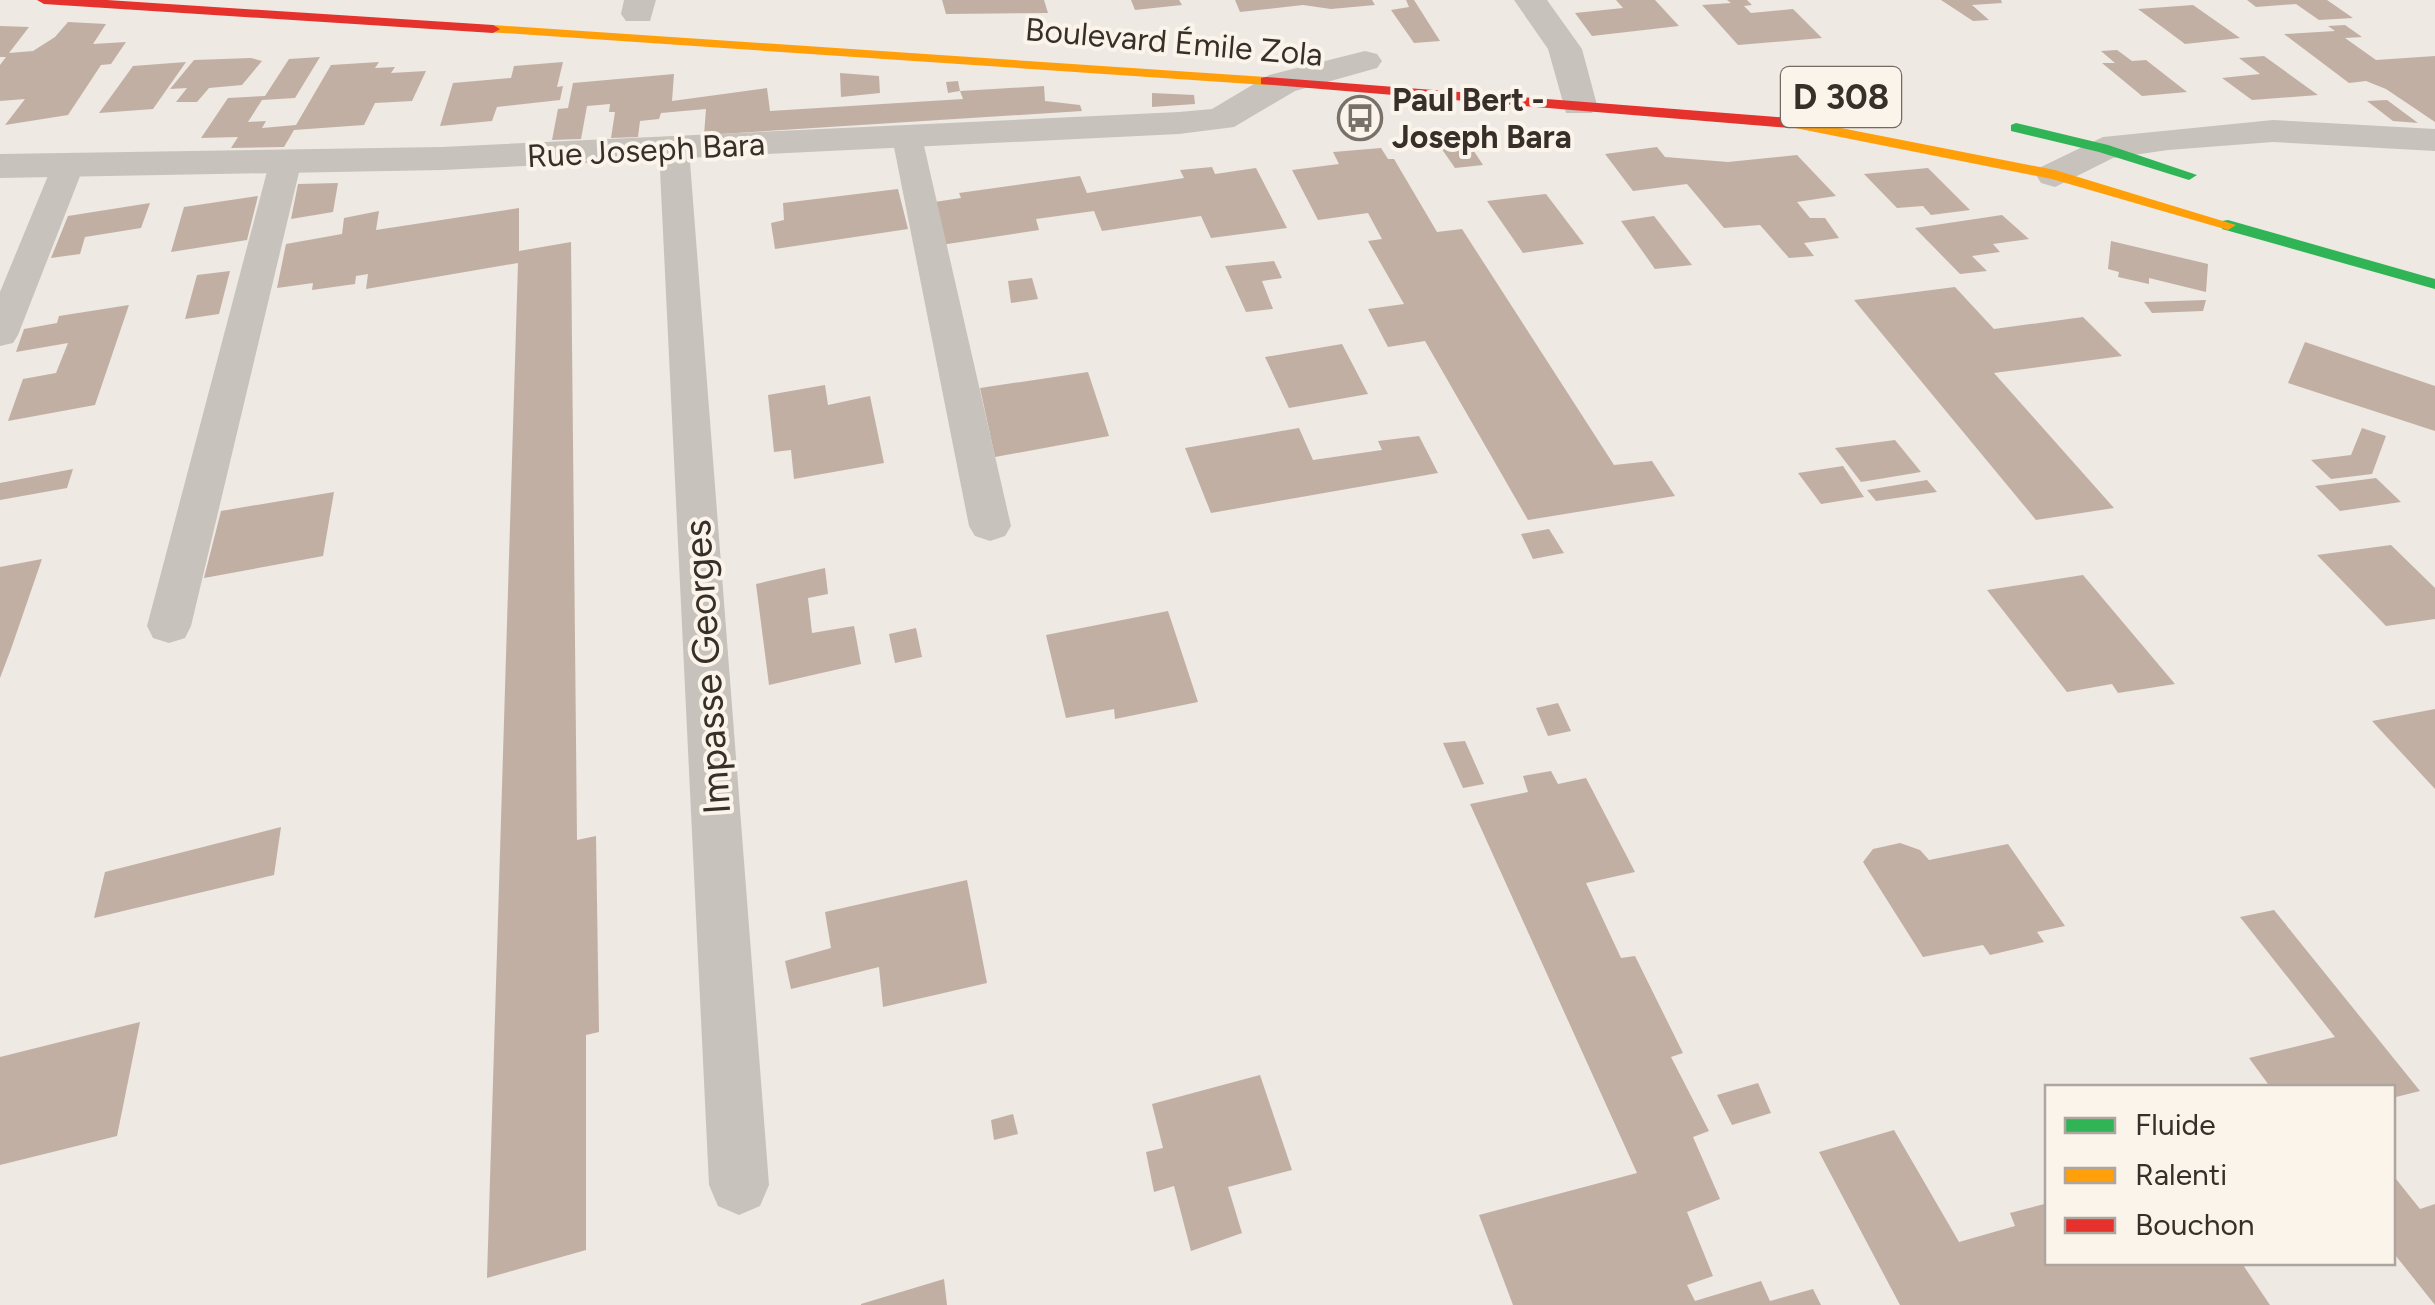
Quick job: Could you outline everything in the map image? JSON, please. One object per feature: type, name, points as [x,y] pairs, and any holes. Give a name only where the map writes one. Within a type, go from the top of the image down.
[{"type":"main road","name":"Boulevard Émile Zola","points":[[44,0],[1082,66],[1285,69],[1575,81],[2055,175]]},
{"type":"main road","points":[[1993,123],[2103,148],[2208,181]]},
{"type":"main road","name":"D 308","points":[[2055,175],[2435,284]]},
{"type":"street","points":[[1530,0],[1564,48],[1575,81]]},
{"type":"street","name":"Rue Joseph Bara","points":[[0,166],[285,164],[674,150],[1222,119],[1285,69],[1374,61]]},
{"type":"street","points":[[2055,175],[2103,148],[2273,131],[2435,140]]},
{"type":"lane","points":[[907,136],[990,526]]},
{"type":"lane","name":"Impasse Georges","points":[[674,150],[739,1184]]},
{"type":"lane","points":[[168,626],[285,164]]},
{"type":"lane","points":[[0,335],[68,166]]},
{"type":"building","points":[[942,0],[1044,0],[1048,13],[946,14]]},
{"type":"building","points":[[1131,0],[1179,0],[1182,5],[1135,10]]},
{"type":"building","points":[[1235,0],[1372,0],[1375,5],[1331,9],[1303,5],[1240,12]]},
{"type":"building","points":[[1406,0],[1414,0],[1440,41],[1414,43],[1391,10],[1409,7]]},
{"type":"building","points":[[1616,0],[1655,0],[1679,26],[1592,36],[1575,13],[1623,8]]},
{"type":"building","points":[[1727,0],[1747,0],[1752,5],[1744,6],[1751,13],[1793,9],[1822,38],[1738,45],[1702,5],[1731,3]]},
{"type":"building","points":[[1941,0],[2002,3],[1972,5],[1989,20],[1973,21]]},
{"type":"building","points":[[2247,0],[2327,0],[2353,18],[2319,20],[2296,4],[2256,7]]},
{"type":"building","points":[[2193,5],[2240,38],[2185,44],[2138,9]]},
{"type":"building","points":[[68,22],[106,24],[93,44],[126,42],[111,64],[101,65],[68,115],[5,125],[25,99],[0,101],[0,65],[6,57],[0,57],[0,26],[29,27],[9,53],[33,51],[55,37]]},
{"type":"building","points":[[2345,25],[2362,37],[2345,38],[2376,60],[2435,56],[2435,122],[2386,89],[2366,81],[2349,83],[2284,34],[2335,31],[2328,26]]},
{"type":"building","points":[[2117,50],[2132,61],[2146,60],[2187,92],[2142,96],[2102,63],[2115,63],[2101,51]]},
{"type":"building","points":[[2264,56],[2318,95],[2252,100],[2222,78],[2260,74],[2239,58]]},
{"type":"building","points":[[320,57],[295,98],[262,100],[248,122],[266,121],[262,128],[296,125],[331,65],[379,62],[375,68],[395,67],[391,73],[426,71],[412,101],[375,103],[364,125],[294,130],[284,147],[231,148],[238,137],[201,138],[228,98],[265,96],[289,59]]},
{"type":"building","points":[[194,60],[262,61],[242,85],[209,88],[197,102],[176,102],[187,88],[170,89]]},
{"type":"building","points":[[186,62],[153,109],[99,113],[133,66]]},
{"type":"building","points":[[563,62],[557,87],[563,86],[560,100],[497,107],[492,121],[440,126],[453,83],[511,78],[514,66]]},
{"type":"building","points":[[840,73],[879,76],[880,93],[841,97]]},
{"type":"building","points":[[674,74],[672,101],[767,88],[770,111],[963,99],[960,91],[1044,86],[1045,101],[1080,105],[1082,111],[704,135],[706,109],[661,113],[659,119],[640,121],[638,137],[611,138],[615,112],[609,112],[610,104],[587,106],[581,139],[552,140],[558,109],[568,108],[573,83]]},
{"type":"building","points":[[958,81],[960,91],[948,93],[946,82]]},
{"type":"building","points":[[1152,93],[1194,95],[1195,104],[1152,107]]},
{"type":"building","points":[[2387,100],[2418,123],[2393,121],[2367,101]]},
{"type":"building","points":[[1468,142],[1483,165],[1455,168],[1439,145]]},
{"type":"building","points":[[1657,147],[1665,157],[1728,162],[1797,155],[1836,196],[1797,202],[1810,218],[1825,218],[1839,238],[1804,243],[1814,256],[1789,258],[1760,225],[1724,228],[1687,184],[1633,191],[1605,154]]},
{"type":"building","points":[[1381,148],[1388,159],[1394,159],[1437,232],[1462,229],[1614,465],[1652,461],[1675,496],[1528,520],[1425,341],[1388,347],[1368,309],[1404,304],[1368,241],[1382,239],[1368,213],[1318,220],[1292,170],[1339,164],[1333,152]]},
{"type":"building","points":[[1212,167],[1215,174],[1256,168],[1287,228],[1211,238],[1201,216],[1102,231],[1094,211],[1036,219],[1039,230],[941,245],[928,203],[961,198],[959,193],[1080,176],[1087,193],[1184,178],[1180,170]]},
{"type":"building","points":[[1928,168],[1970,210],[1931,215],[1923,206],[1897,208],[1864,174]]},
{"type":"building","points":[[338,183],[333,212],[291,219],[298,184]]},
{"type":"building","points":[[898,189],[908,229],[775,249],[771,223],[784,220],[783,203]]},
{"type":"building","points":[[1546,194],[1584,244],[1523,253],[1487,201]]},
{"type":"building","points":[[258,196],[247,240],[171,252],[184,207]]},
{"type":"building","points":[[150,203],[141,228],[85,237],[80,254],[51,258],[68,216]]},
{"type":"building","points":[[519,208],[519,251],[571,242],[577,840],[596,836],[599,1032],[586,1035],[586,1250],[487,1278],[518,263],[366,289],[368,274],[356,276],[355,284],[312,290],[313,283],[277,288],[286,244],[342,234],[344,218],[379,211],[376,230]]},
{"type":"building","points":[[2002,215],[2029,239],[1993,244],[2000,252],[1972,256],[1987,271],[1960,274],[1915,228]]},
{"type":"building","points":[[1654,216],[1692,265],[1655,269],[1621,221]]},
{"type":"building","points":[[2111,241],[2208,264],[2206,292],[2149,278],[2149,284],[2118,277],[2119,272],[2108,269]]},
{"type":"building","points":[[1274,261],[1282,278],[1262,281],[1273,309],[1246,312],[1225,266]]},
{"type":"building","points":[[230,271],[219,314],[185,319],[197,275]]},
{"type":"building","points":[[1032,278],[1038,299],[1011,303],[1008,281]]},
{"type":"building","points":[[1955,287],[1994,329],[2083,317],[2122,356],[1994,373],[2114,508],[2036,520],[1854,300]]},
{"type":"building","points":[[2206,300],[2203,311],[2152,313],[2144,302]]},
{"type":"building","points":[[129,305],[95,405],[8,421],[23,379],[56,373],[68,343],[16,352],[24,329],[57,323],[59,316]]},
{"type":"building","points":[[2305,342],[2435,386],[2435,431],[2288,383]]},
{"type":"building","points":[[1342,344],[1368,394],[1289,408],[1265,357]]},
{"type":"building","points":[[1088,372],[1109,436],[995,457],[980,388]]},
{"type":"building","points":[[825,385],[828,405],[870,396],[884,463],[794,479],[791,450],[774,452],[768,395]]},
{"type":"building","points":[[1299,428],[1313,460],[1382,450],[1378,441],[1419,436],[1438,473],[1211,513],[1185,448]]},
{"type":"building","points":[[2362,428],[2386,436],[2372,474],[2331,479],[2311,460],[2351,455]]},
{"type":"building","points":[[1895,440],[1921,472],[1861,482],[1835,448]]},
{"type":"building","points":[[1843,466],[1864,497],[1821,504],[1798,473]]},
{"type":"building","points":[[73,469],[67,488],[0,500],[0,483]]},
{"type":"building","points":[[2376,478],[2401,502],[2340,511],[2315,486]]},
{"type":"building","points":[[1927,480],[1937,492],[1876,501],[1867,490]]},
{"type":"building","points":[[334,492],[323,556],[204,578],[221,511]]},
{"type":"building","points":[[1549,529],[1564,553],[1533,559],[1521,534]]},
{"type":"building","points":[[2391,545],[2435,588],[2435,619],[2386,626],[2317,555]]},
{"type":"building","points":[[42,559],[11,649],[0,678],[0,567]]},
{"type":"building","points":[[825,568],[828,594],[808,598],[812,633],[854,626],[861,664],[769,685],[756,584]]},
{"type":"building","points":[[2083,575],[2175,684],[2118,693],[2112,684],[2067,692],[1987,590]]},
{"type":"building","points":[[1168,611],[1198,702],[1115,719],[1114,709],[1066,718],[1046,635]]},
{"type":"building","points":[[916,628],[922,657],[895,663],[889,634]]},
{"type":"building","points":[[1558,703],[1571,731],[1548,736],[1536,708]]},
{"type":"building","points":[[2435,709],[2435,789],[2372,721]]},
{"type":"building","points":[[1465,741],[1484,784],[1463,788],[1443,743]]},
{"type":"building","points":[[1551,771],[1558,784],[1586,778],[1635,872],[1586,883],[1621,958],[1635,956],[1683,1053],[1671,1057],[1709,1131],[1693,1137],[1720,1199],[1687,1212],[1713,1276],[1687,1285],[1695,1301],[1761,1281],[1770,1301],[1813,1289],[1821,1305],[1513,1305],[1479,1215],[1637,1173],[1470,804],[1528,792],[1523,776]]},
{"type":"building","points":[[281,827],[274,875],[94,918],[105,872]]},
{"type":"building","points":[[1900,843],[1920,850],[1929,860],[2008,844],[2065,926],[2037,932],[2044,942],[1990,955],[1983,945],[1923,957],[1863,862],[1873,849]]},
{"type":"building","points":[[967,880],[987,983],[883,1007],[879,967],[791,989],[785,961],[831,948],[825,912]]},
{"type":"building","points":[[2274,910],[2420,1091],[2395,1097],[2395,1085],[2269,1085],[2249,1058],[2335,1037],[2240,917]]},
{"type":"building","points":[[140,1022],[117,1136],[0,1165],[0,1057]]},
{"type":"building","points":[[1260,1075],[1292,1170],[1228,1187],[1242,1233],[1191,1251],[1174,1186],[1154,1192],[1146,1152],[1163,1148],[1152,1104]]},
{"type":"building","points":[[1758,1083],[1771,1113],[1732,1125],[1717,1095]]},
{"type":"building","points":[[1013,1114],[1018,1134],[994,1140],[991,1120]]},
{"type":"building","points":[[1894,1130],[1959,1242],[2015,1226],[2010,1213],[2045,1204],[2045,1265],[2243,1265],[2270,1305],[1900,1305],[1819,1152]]},
{"type":"building","points":[[2395,1178],[2420,1209],[2435,1204],[2435,1305],[2395,1255]]},
{"type":"building","points":[[944,1279],[947,1305],[861,1305],[861,1304]]},
{"type":"traffic: fast","points":[[2016,128],[2103,148],[2189,175]]},
{"type":"traffic: fast","points":[[2228,225],[2435,284]]},
{"type":"traffic: slow","points":[[493,29],[1266,81]]},
{"type":"traffic: slow","points":[[1790,123],[2055,175],[2228,225]]},
{"type":"traffic: jam","points":[[44,0],[493,29]]},
{"type":"traffic: jam","points":[[1266,81],[1790,123]]},
{"type":"place","name":"Paul Bert - Joseph Bara","points":[[1360,118]]}]
